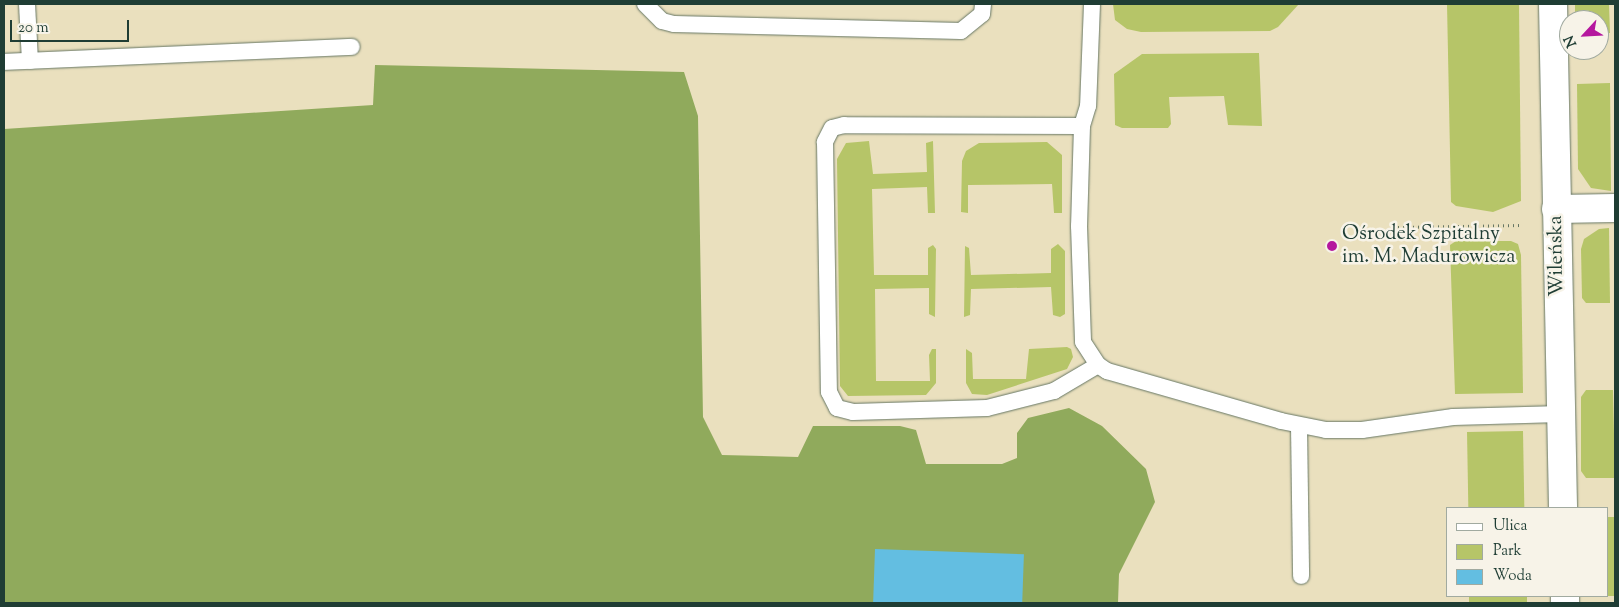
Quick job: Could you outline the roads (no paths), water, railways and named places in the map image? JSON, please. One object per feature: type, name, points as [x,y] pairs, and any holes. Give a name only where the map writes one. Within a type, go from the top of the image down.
[{"type":"street","name":"Wileńska","points":[[1553,4],[1563,507]]},
{"type":"street","points":[[1556,209],[1615,208]]},
{"type":"lane","points":[[27,4],[30,61]]},
{"type":"lane","points":[[645,4],[662,21],[674,24],[961,31],[982,14],[983,4]]},
{"type":"lane","points":[[1092,4],[1088,106],[1082,126],[1079,226],[1083,335],[1088,354],[1098,365],[1107,371],[1299,426],[1362,430],[1454,417],[1561,414]]},
{"type":"lane","points":[[4,62],[352,47]]},
{"type":"lane","points":[[1082,126],[844,125],[832,128],[825,142],[829,392],[837,408],[853,412],[987,408],[1054,391],[1098,365]]},
{"type":"lane","points":[[1299,426],[1301,576]]},
{"type":"water","points":[[875,549],[1024,554],[1022,603],[873,603]]},
{"type":"place","name":"Ośrodek Szpitalny im. M. Madurowicza","points":[[1332,246]]}]
